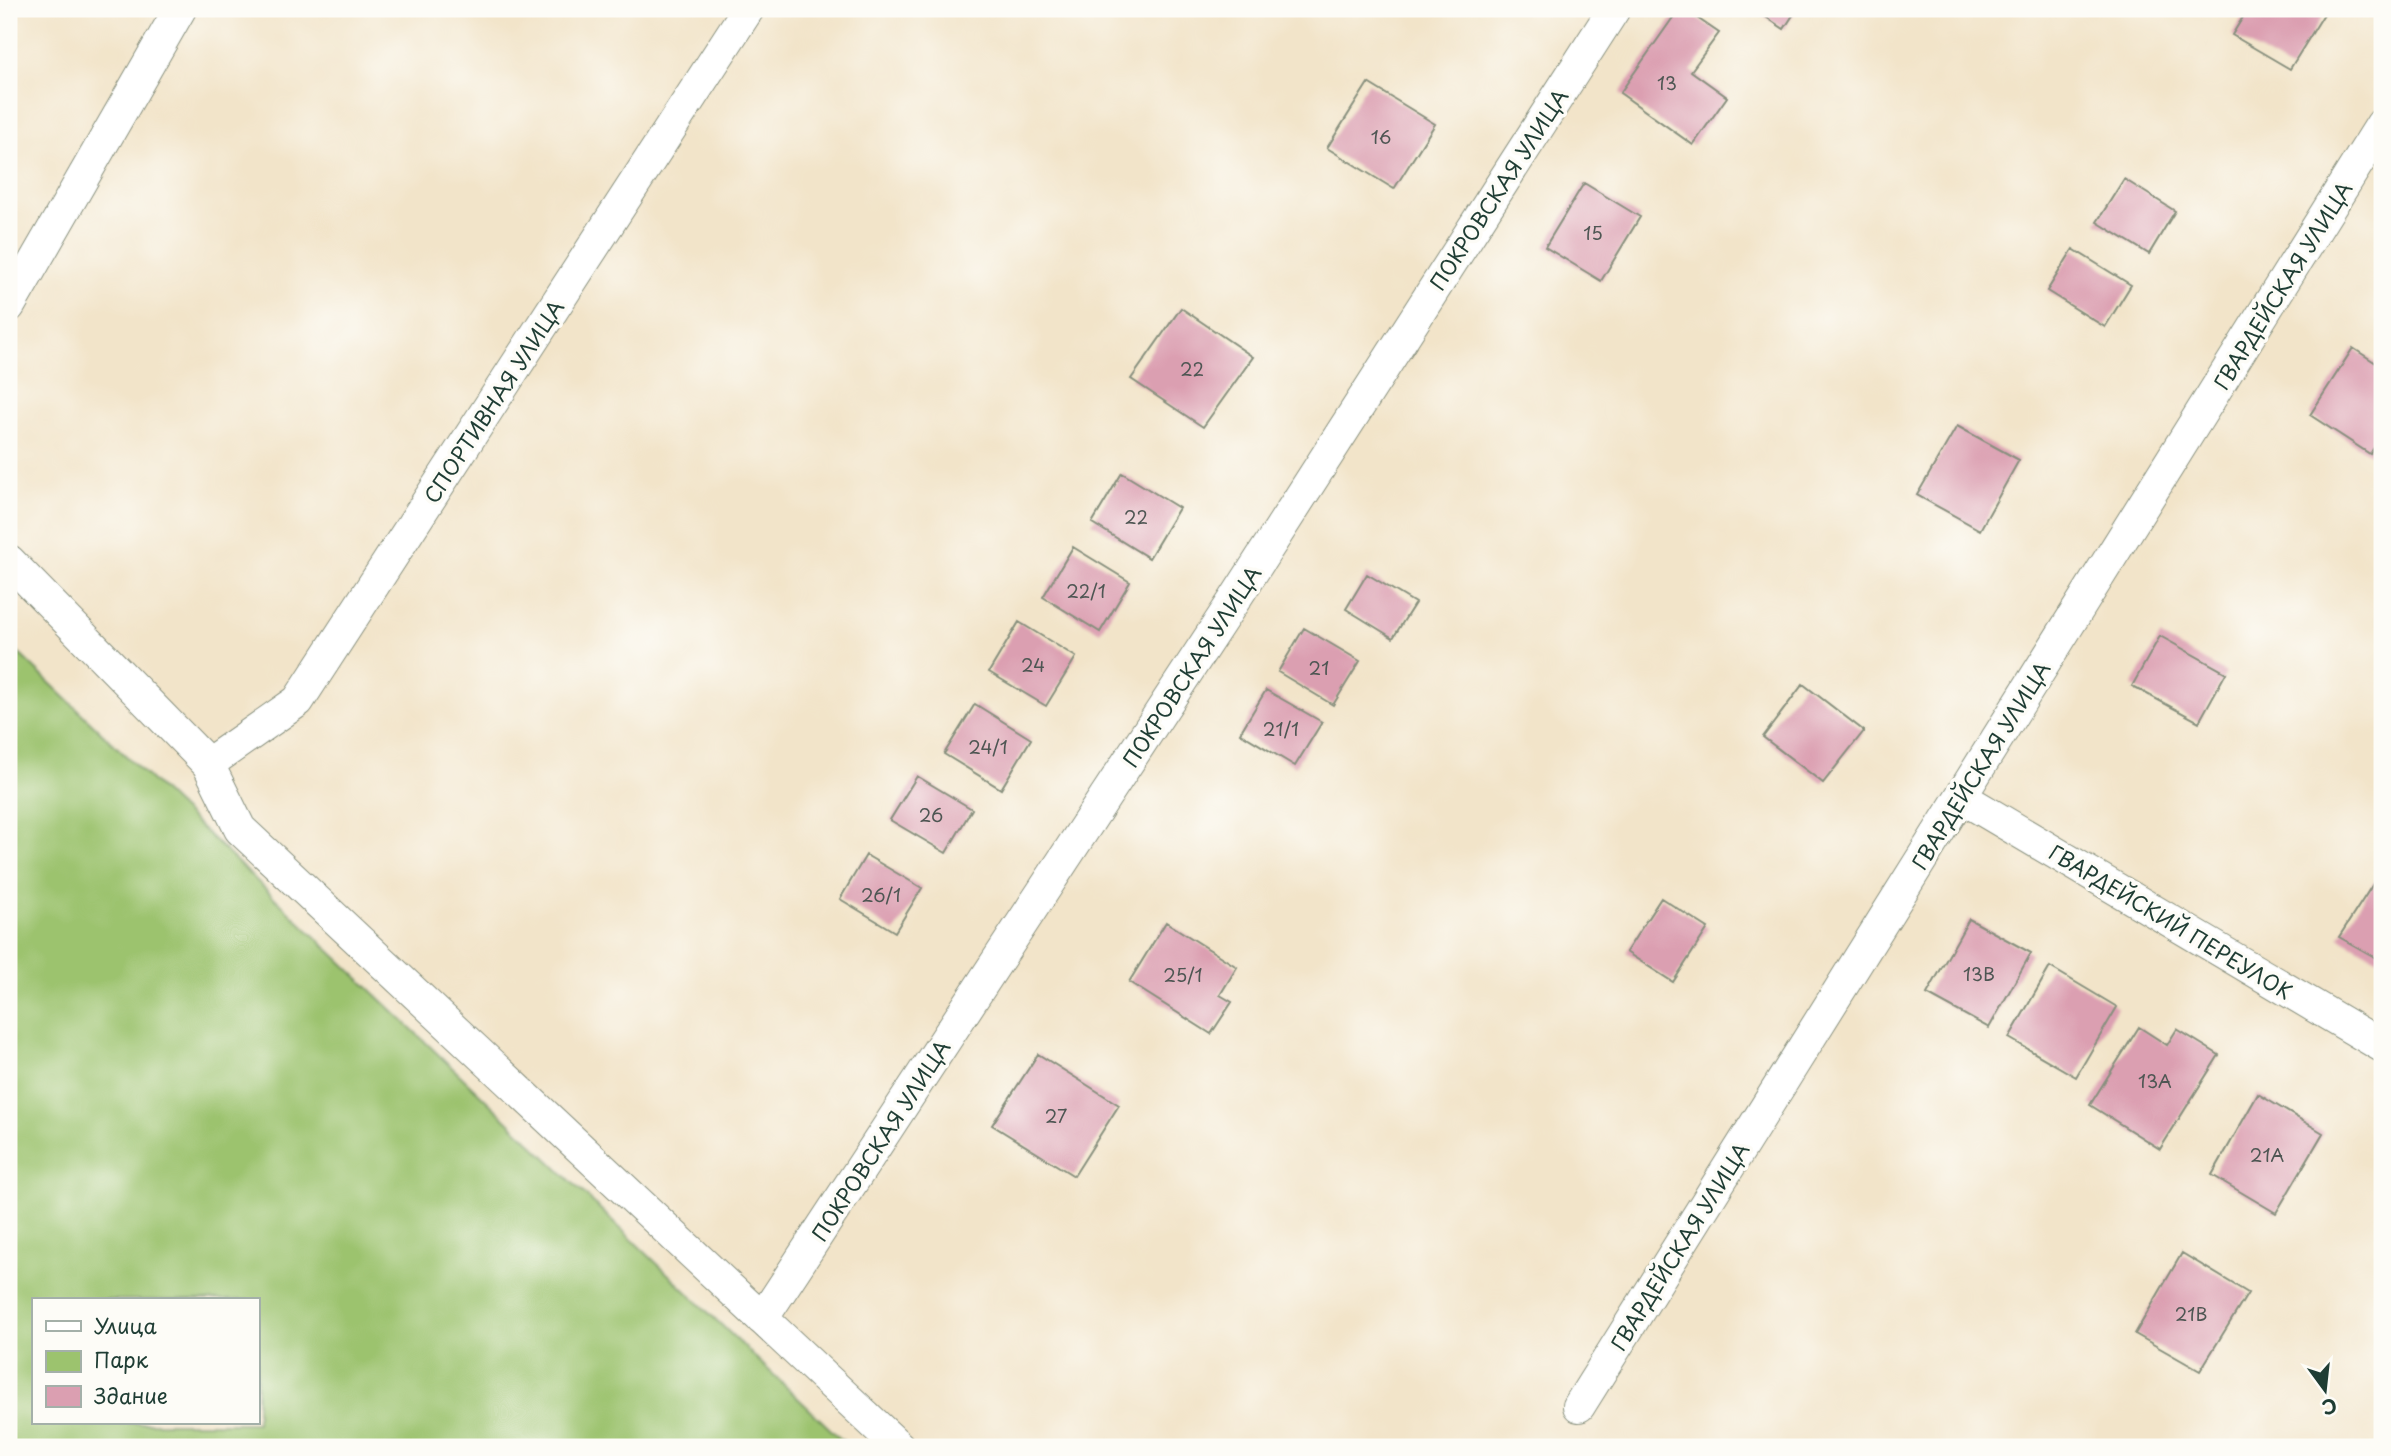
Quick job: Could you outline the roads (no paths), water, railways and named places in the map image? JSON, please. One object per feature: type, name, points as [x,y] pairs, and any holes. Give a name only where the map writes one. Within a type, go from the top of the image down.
[{"type":"street","points":[[9,306],[180,9]]},
{"type":"street","name":"СПОРТИВНАЯ УЛИЦА","points":[[208,764],[298,701],[748,9]]},
{"type":"street","name":"ПОКРОВСКАЯ УЛИЦА","points":[[762,1319],[1240,591],[1614,9]]},
{"type":"street","name":"ГВАРДЕЙСКАЯ УЛИЦА","points":[[1579,1406],[2382,124]]},
{"type":"street","points":[[9,561],[208,764],[240,829],[899,1447]]},
{"type":"street","name":"ГВАРДЕЙСКИЙ ПЕРЕУЛОК","points":[[1961,797],[2382,1046]]}]
